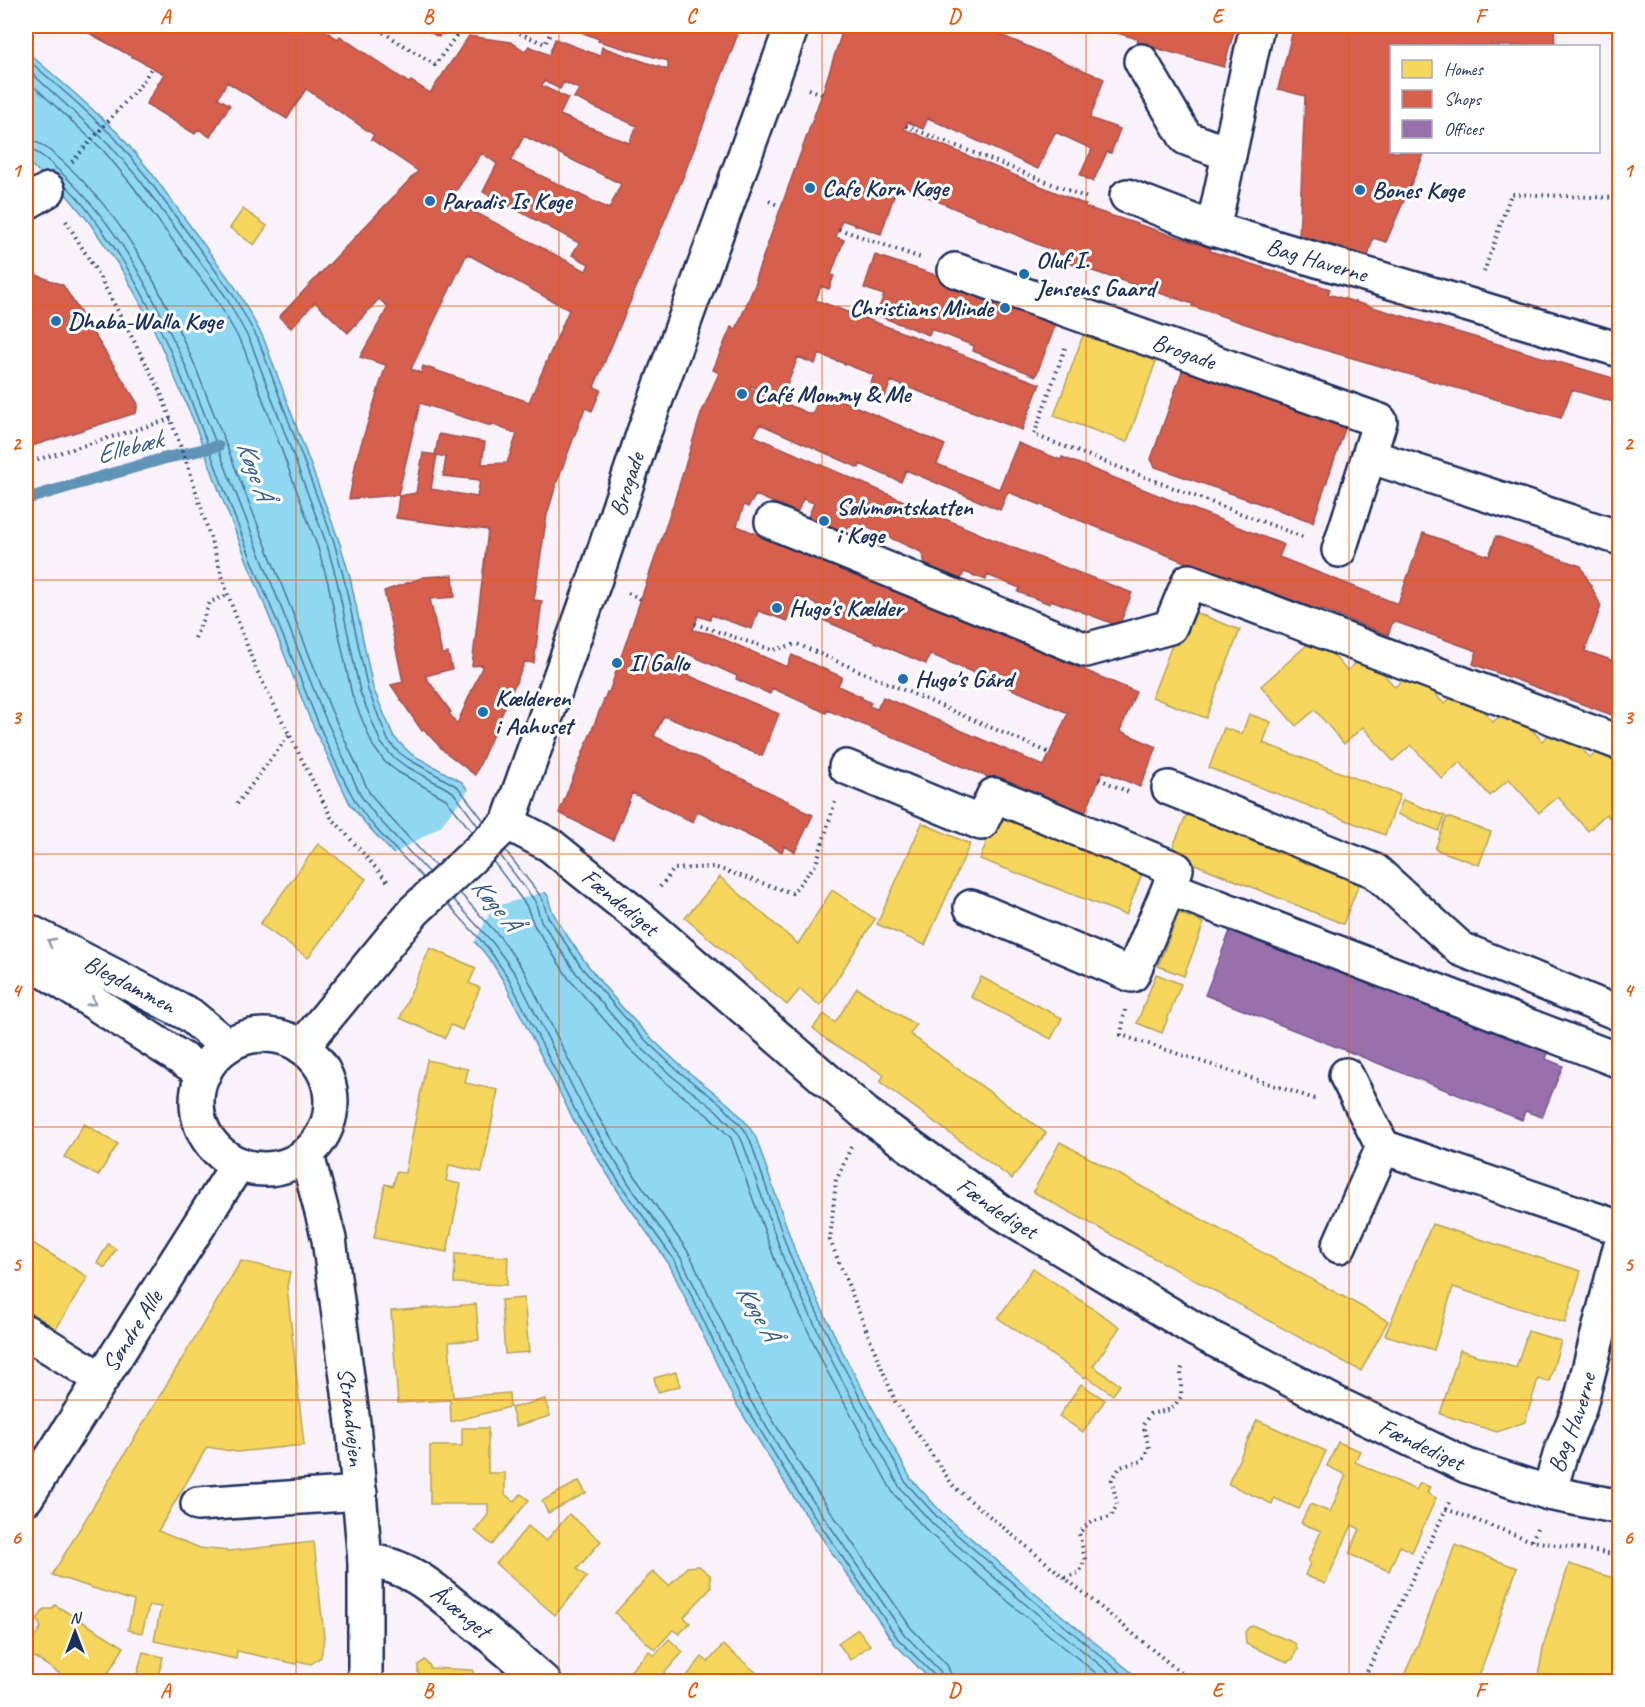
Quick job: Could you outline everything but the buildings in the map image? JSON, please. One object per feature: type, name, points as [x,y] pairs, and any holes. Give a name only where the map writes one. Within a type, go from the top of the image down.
[{"type":"street","name":"Brogade","points":[[420,905],[508,823],[595,579],[644,432],[792,26]]},
{"type":"street","points":[[1213,229],[1257,26]]},
{"type":"street","points":[[1141,61],[1186,138],[1229,154]]},
{"type":"street","name":"Bag Haverne","points":[[1127,196],[1213,229],[1620,350]]},
{"type":"street","name":"Brogade","points":[[955,270],[1380,421],[1339,550]]},
{"type":"street","points":[[1369,456],[1620,538]]},
{"type":"street","points":[[771,522],[1086,650],[1170,627],[1189,581],[1620,742]]},
{"type":"street","points":[[846,767],[981,823],[994,795],[1176,869],[1132,975],[971,907]]},
{"type":"street","points":[[1168,788],[1375,871],[1461,949],[1620,1014]]},
{"type":"street","name":"Fændediget","points":[[508,823],[550,845],[638,916],[866,1114],[1001,1212],[1196,1330],[1343,1407],[1467,1466],[1549,1493],[1620,1507]]},
{"type":"street","points":[[1169,888],[1620,1061]]},
{"type":"street","points":[[302,1047],[420,905]]},
{"type":"street","name":"Blegdammen","points":[[26,930],[190,1015],[227,1046]]},
{"type":"street","name":"Blegdammen","points":[[26,959],[204,1073]]},
{"type":"street","points":[[265,1035],[285,1038],[302,1047],[318,1061],[327,1079],[331,1100],[329,1120],[321,1139],[307,1155],[274,1169],[255,1169],[238,1164],[220,1153],[206,1136],[198,1115],[198,1094],[204,1073],[214,1058],[227,1046],[245,1038],[265,1035]]},
{"type":"street","points":[[1347,1075],[1383,1147],[1620,1228]]},
{"type":"street","points":[[1339,1246],[1383,1147]]},
{"type":"street","name":"Strandvejen","points":[[307,1155],[329,1239],[353,1423],[365,1561],[365,1682]]},
{"type":"street","name":"Søndre Alle","points":[[26,1498],[238,1164]]},
{"type":"street","name":"Bag Haverne","points":[[1549,1493],[1561,1452],[1579,1409],[1620,1248]]},
{"type":"street","points":[[26,1332],[101,1379]]},
{"type":"street","points":[[198,1504],[360,1493]]},
{"type":"street","name":"Åvænget","points":[[365,1561],[382,1562],[407,1571],[430,1586],[544,1682]]},
{"type":"path","points":[[373,26],[435,65],[463,26]]},
{"type":"path","points":[[503,26],[545,44],[554,26]]},
{"type":"path","points":[[152,67],[142,83],[37,197],[120,315],[159,388],[190,472],[228,595],[255,667],[331,817],[420,905]]},
{"type":"path","points":[[906,126],[1091,199],[1127,196]]},
{"type":"path","points":[[1472,306],[1511,194],[1620,198]]},
{"type":"path","points":[[839,229],[955,270]]},
{"type":"path","points":[[1078,314],[1034,435],[1339,550]]},
{"type":"path","points":[[26,463],[171,419]]},
{"type":"path","points":[[195,638],[210,602],[228,595]]},
{"type":"path","points":[[695,624],[773,650],[796,644],[1050,753]]},
{"type":"path","points":[[237,804],[289,735]]},
{"type":"path","points":[[638,916],[674,869],[714,867],[792,893],[816,864],[846,767]]},
{"type":"path","points":[[1132,975],[1121,1035],[1367,1116]]},
{"type":"path","points":[[866,1114],[836,1181],[830,1240],[895,1401],[954,1487],[1192,1682]]},
{"type":"path","points":[[1065,1578],[1080,1572],[1085,1558],[1079,1533],[1090,1522],[1111,1516],[1117,1505],[1112,1480],[1120,1467],[1142,1461],[1146,1455],[1149,1448],[1143,1425],[1150,1413],[1172,1409],[1181,1397],[1181,1371],[1196,1330]]},
{"type":"path","points":[[1362,1682],[1467,1466]]},
{"type":"path","points":[[1446,1509],[1533,1541]]},
{"type":"water","name":"Køge Å","points":[[26,51],[119,134],[150,171],[237,290],[263,337],[339,541],[350,577],[373,688],[394,737],[411,754],[462,782],[548,896],[559,923],[606,988],[664,1051],[721,1098],[749,1126],[756,1138],[796,1254],[845,1357],[911,1479],[943,1514],[1033,1592],[1142,1681],[932,1681],[894,1643],[791,1493],[735,1402],[669,1264],[618,1191],[574,1121],[493,964],[350,804],[310,719],[194,422],[152,325],[124,273],[89,222],[66,194],[26,161]]},
{"type":"pier","points":[[470,788],[548,891],[493,907],[473,945],[391,856],[441,826]]},
{"type":"waterway","name":"Ellebæk","points":[[26,499],[162,459],[218,446]]},
{"type":"place","name":"Cafe Korn Køge","points":[[810,188]]},
{"type":"place","name":"Bones Køge","points":[[1360,190]]},
{"type":"place","name":"Paradis Is Køge","points":[[430,201]]},
{"type":"place","name":"Oluf I. Jensens Gaard","points":[[1024,274]]},
{"type":"place","name":"Christians Minde","points":[[1005,308]]},
{"type":"place","name":"Dhaba-Walla Køge","points":[[56,321]]},
{"type":"place","name":"Café Mommy & Me","points":[[742,394]]},
{"type":"place","name":"Sølvmøntskatten i Køge","points":[[824,521]]},
{"type":"place","name":"Hugo's Kælder","points":[[777,608]]},
{"type":"place","name":"Il Gallo","points":[[617,663]]},
{"type":"place","name":"Hugo's Gård","points":[[903,679]]},
{"type":"place","name":"Kælderen i Aahuset","points":[[483,712]]}]
